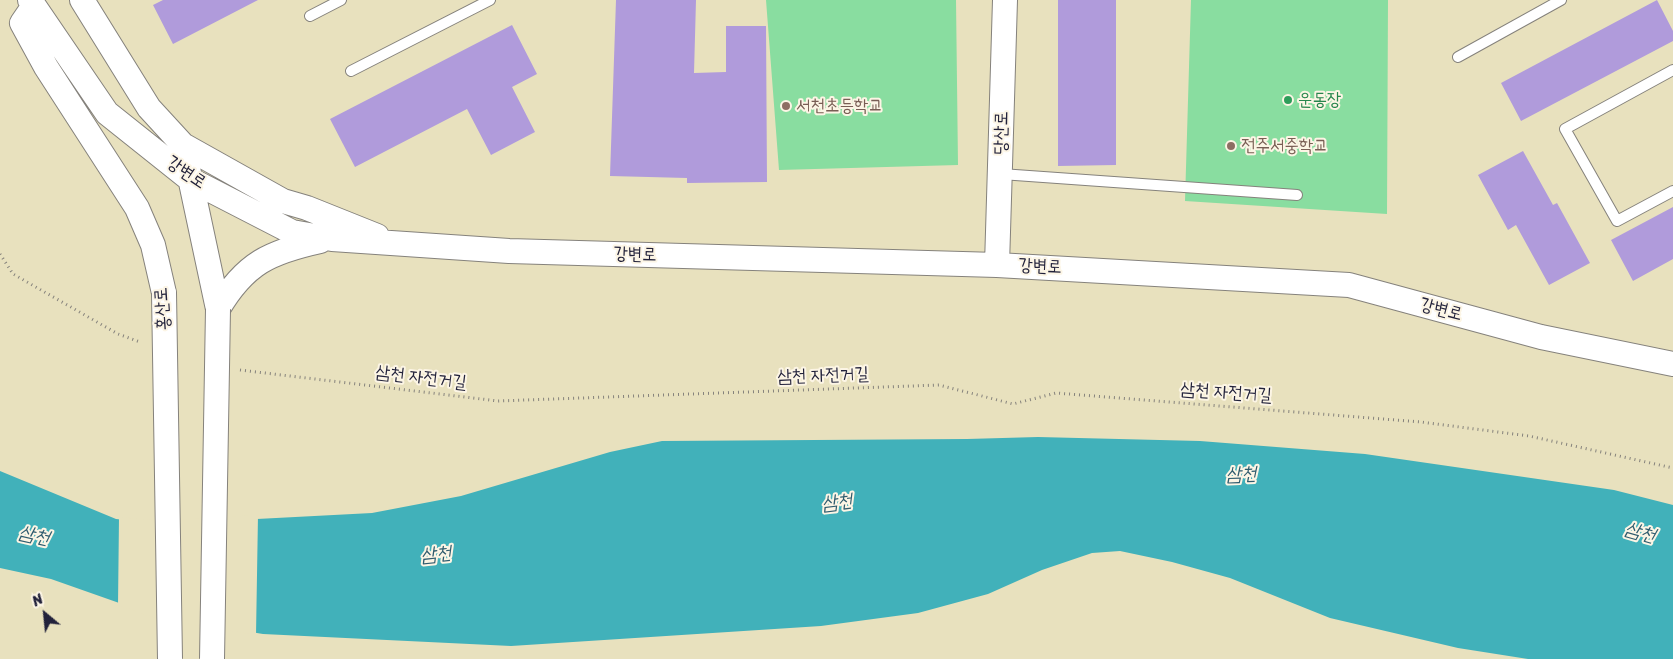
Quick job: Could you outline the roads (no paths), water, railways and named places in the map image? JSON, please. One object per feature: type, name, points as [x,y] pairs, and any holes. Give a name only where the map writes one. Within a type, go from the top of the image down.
[{"type":"street","points":[[82,0],[149,108],[183,145],[218,308],[212,659]]},
{"type":"street","name":"당산로","points":[[998,265],[1005,0]]},
{"type":"street","name":"강변로","points":[[31,4],[107,113],[191,180],[292,232],[332,239],[519,252],[998,265],[1349,285],[1541,337],[1673,364]]},
{"type":"street","name":"홍산로","points":[[31,4],[22,23],[46,66],[137,208],[153,245],[164,293],[170,659]]},
{"type":"street","name":"강변로","points":[[183,145],[284,201],[307,208],[397,244]]},
{"type":"street","points":[[218,308],[233,284],[264,259],[291,248],[332,239]]},
{"type":"lane","points":[[310,16],[341,0]]},
{"type":"lane","points":[[351,70],[490,0]]},
{"type":"lane","points":[[1458,57],[1560,0]]},
{"type":"lane","points":[[1673,70],[1565,129],[1617,221],[1673,191]]},
{"type":"lane","points":[[1001,174],[1297,194]]},
{"type":"water","name":"삼천","points":[[1038,437],[1200,441],[1365,454],[1614,490],[1673,505],[1673,659],[1528,659],[1458,648],[1330,618],[1230,578],[1172,562],[1120,551],[1092,553],[1042,570],[988,594],[918,613],[821,626],[511,646],[263,634],[159,617],[51,579],[0,568],[0,471],[116,519],[161,524],[372,513],[461,496],[610,452],[662,441]]},
{"type":"place","name":"운동장","points":[[1288,100]]},
{"type":"place","name":"서천초등학교","points":[[786,106]]},
{"type":"place","name":"전주서중학교","points":[[1231,146]]}]
